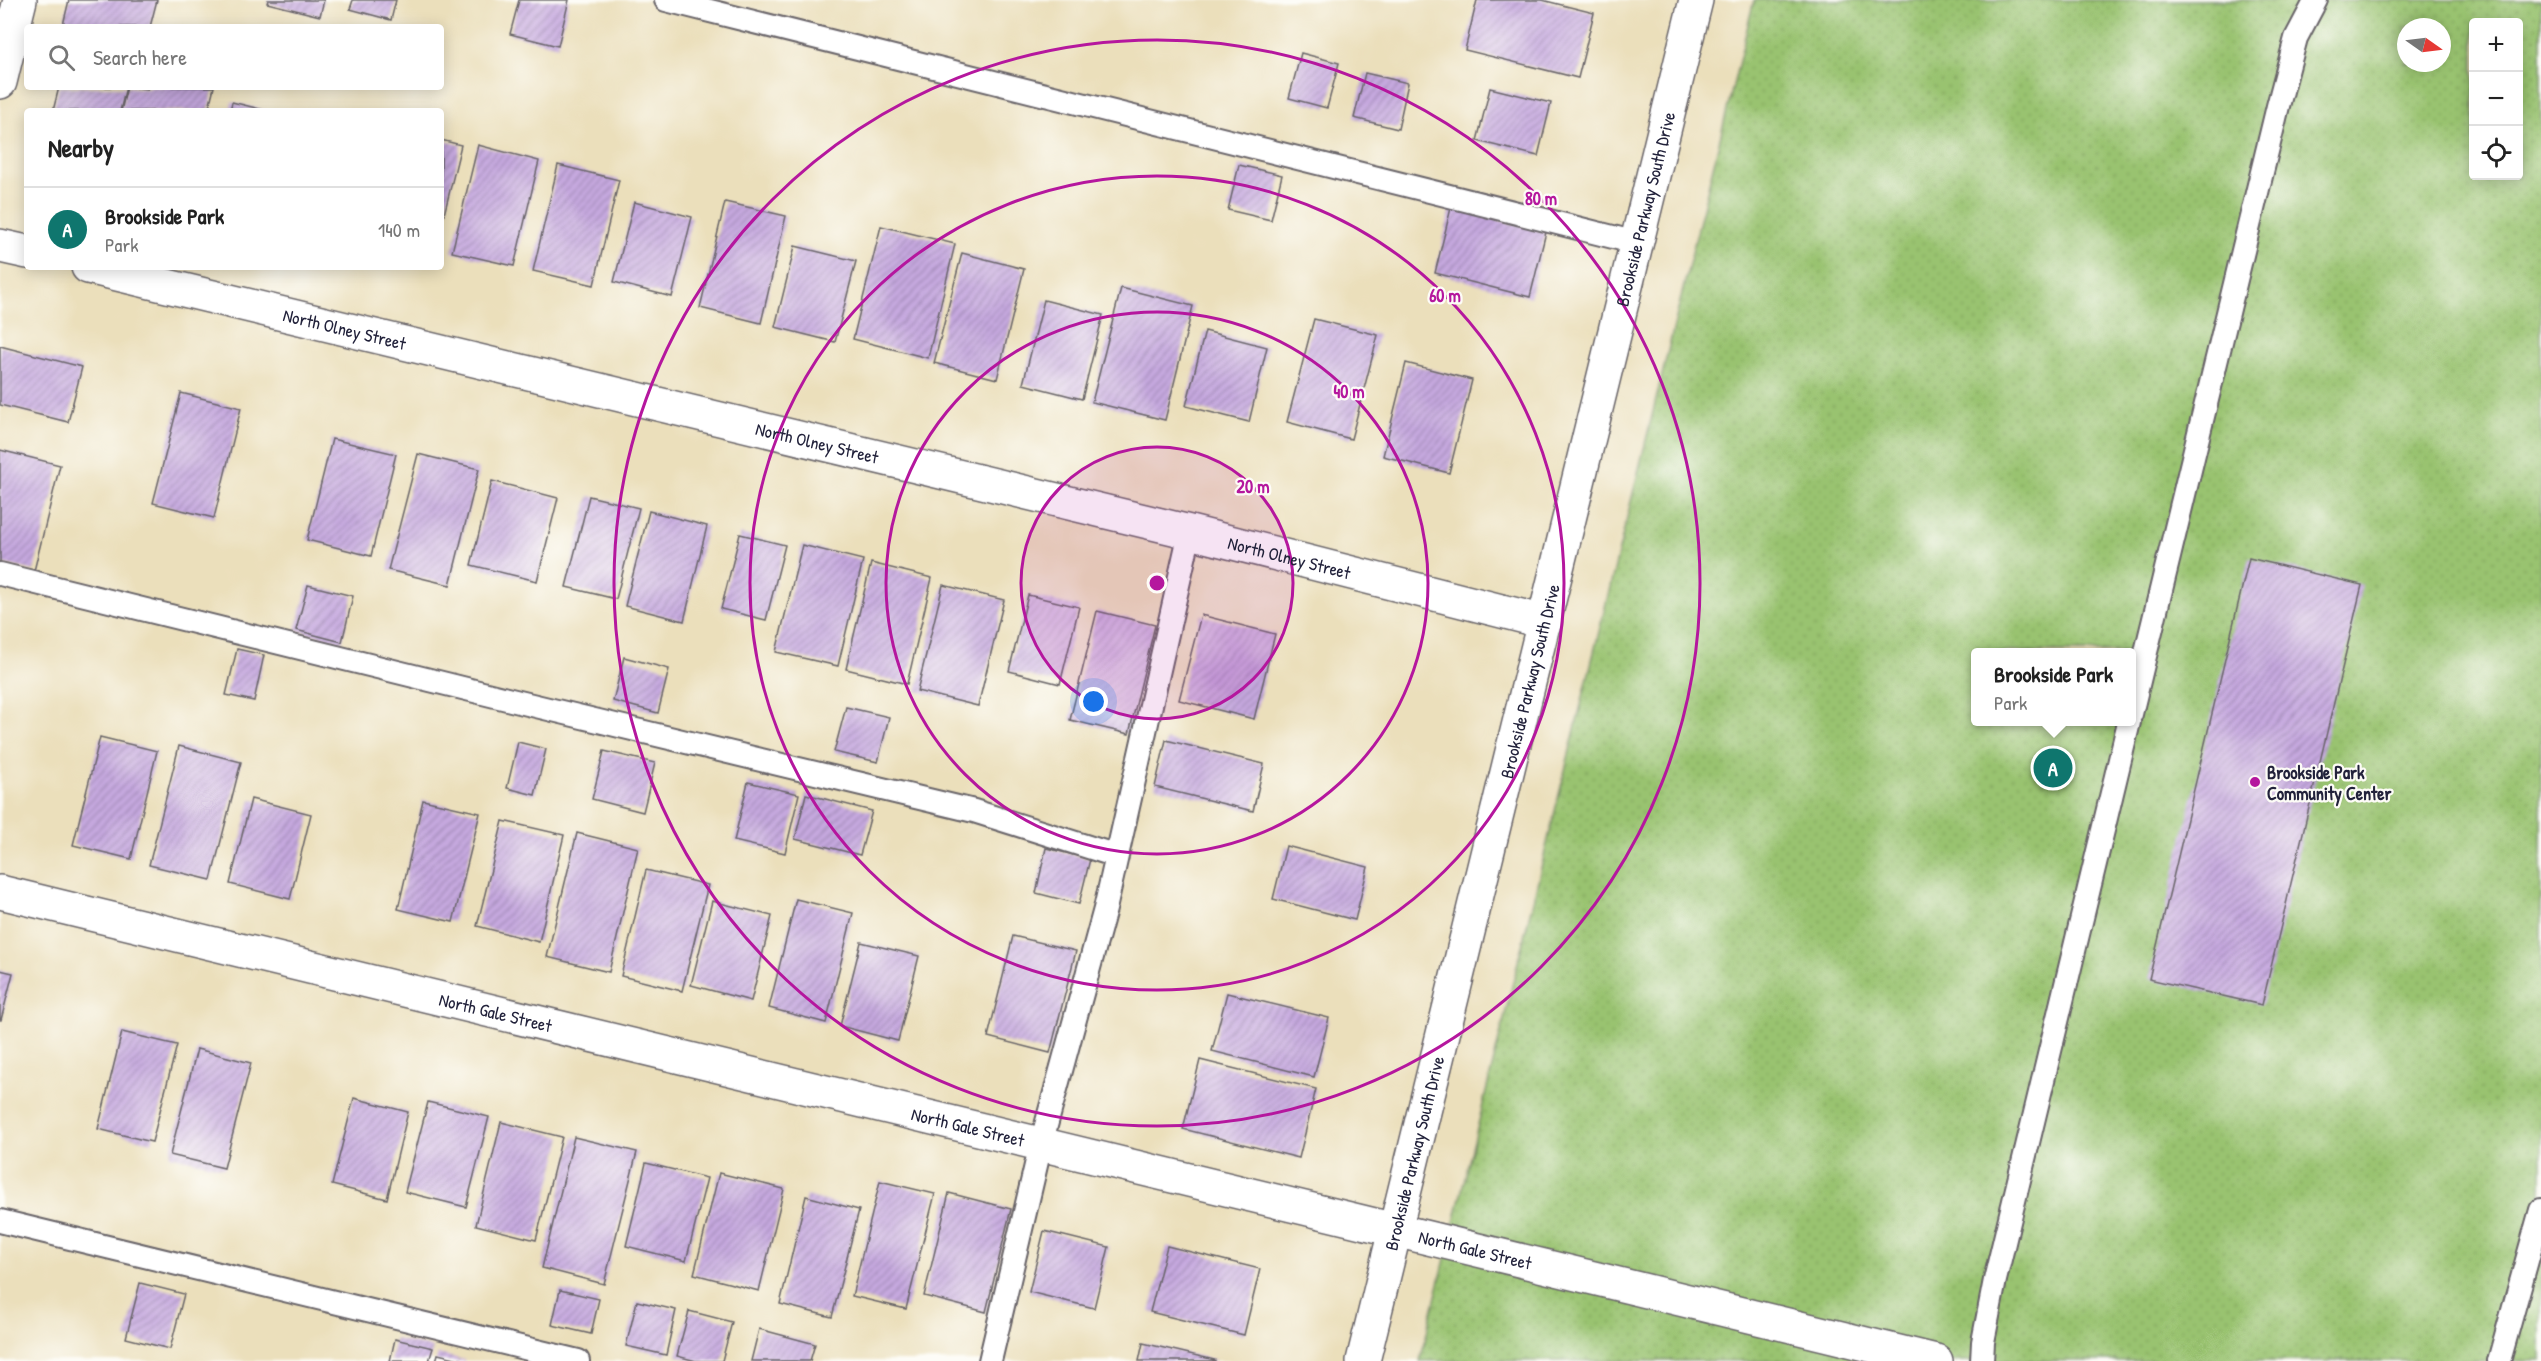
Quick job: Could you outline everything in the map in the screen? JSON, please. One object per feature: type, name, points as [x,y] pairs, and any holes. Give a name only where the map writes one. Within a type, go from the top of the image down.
[{"type":"street","points":[[0,82],[20,0]]},
{"type":"street","name":"Brookside Parkway South Drive","points":[[1363,1361],[1696,0]]},
{"type":"street","points":[[0,246],[24,251]]},
{"type":"street","name":"North Olney Street","points":[[100,270],[1190,532],[1545,622]]},
{"type":"street","name":"North Gale Street","points":[[0,892],[1936,1361]]},
{"type":"lane","points":[[666,0],[1637,243]]},
{"type":"lane","points":[[2136,693],[2278,106],[2296,38],[2316,0]]},
{"type":"lane","points":[[990,1361],[1041,1144],[1117,856],[1190,532]]},
{"type":"lane","points":[[0,574],[974,811],[1117,856]]},
{"type":"lane","points":[[1982,1361],[1983,1342],[1995,1280],[2128,726]]},
{"type":"lane","points":[[2499,1361],[2541,1210]]},
{"type":"lane","points":[[0,1221],[578,1361]]},
{"type":"green space","points":[[1754,0],[2541,0],[2541,1361],[1420,1361]]},
{"type":"building","points":[[69,0],[157,0],[151,24],[63,24]]},
{"type":"building","points":[[268,0],[324,0],[320,16],[267,3]]},
{"type":"building","points":[[353,0],[396,0],[391,20],[350,9]]},
{"type":"building","points":[[519,0],[569,0],[558,46],[510,34]]},
{"type":"building","points":[[1477,0],[1542,0],[1594,13],[1578,78],[1465,50]]},
{"type":"building","points":[[1301,53],[1339,63],[1327,108],[1289,98]]},
{"type":"building","points":[[1365,73],[1408,83],[1398,129],[1354,118]]},
{"type":"building","points":[[1490,88],[1551,103],[1538,156],[1477,141]]},
{"type":"building","points":[[58,90],[125,90],[121,108],[54,108]]},
{"type":"building","points":[[126,90],[213,90],[209,108],[122,108]]},
{"type":"building","points":[[232,102],[256,108],[231,108]]},
{"type":"building","points":[[444,141],[461,145],[444,215]]},
{"type":"building","points":[[478,145],[539,161],[514,266],[452,252]]},
{"type":"building","points":[[558,165],[619,180],[594,285],[533,271]]},
{"type":"building","points":[[1239,165],[1282,175],[1271,220],[1228,210]]},
{"type":"building","points":[[634,202],[692,217],[672,297],[614,282]]},
{"type":"building","points":[[725,202],[786,216],[761,323],[700,308]]},
{"type":"building","points":[[1451,208],[1546,232],[1530,297],[1435,273]]},
{"type":"building","points":[[881,226],[955,244],[928,358],[853,339]]},
{"type":"building","points":[[795,246],[856,261],[835,342],[775,327]]},
{"type":"building","points":[[962,253],[1024,269],[997,379],[934,363]]},
{"type":"building","points":[[1121,288],[1193,306],[1165,420],[1092,402]]},
{"type":"building","points":[[1044,300],[1103,315],[1082,399],[1023,384]]},
{"type":"building","points":[[1314,319],[1378,335],[1351,439],[1287,422]]},
{"type":"building","points":[[1205,331],[1267,347],[1249,422],[1186,406]]},
{"type":"building","points":[[0,346],[82,367],[68,422],[0,405]]},
{"type":"building","points":[[1406,363],[1472,380],[1449,473],[1383,456]]},
{"type":"building","points":[[181,393],[241,408],[214,518],[153,503]]},
{"type":"building","points":[[332,439],[396,454],[371,556],[307,540]]},
{"type":"building","points":[[0,450],[60,465],[34,571],[0,563]]},
{"type":"building","points":[[418,454],[479,469],[450,585],[388,570]]},
{"type":"building","points":[[492,481],[558,498],[537,581],[471,565]]},
{"type":"building","points":[[589,496],[639,508],[616,599],[566,587]]},
{"type":"building","points":[[649,511],[707,526],[684,621],[625,606]]},
{"type":"building","points":[[740,534],[785,545],[766,620],[721,609]]},
{"type":"building","points":[[802,545],[863,560],[838,666],[776,652]]},
{"type":"building","name":"Brookside Park Community Center","points":[[2249,558],[2362,585],[2262,1005],[2149,979]]},
{"type":"building","points":[[871,563],[932,578],[907,684],[846,669]]},
{"type":"building","points":[[308,585],[353,596],[342,642],[296,630]]},
{"type":"building","points":[[943,585],[1004,600],[978,706],[917,691]]},
{"type":"building","points":[[1028,595],[1079,607],[1060,684],[1009,671]]},
{"type":"building","points":[[1097,611],[1155,625],[1129,734],[1070,720]]},
{"type":"building","points":[[1201,615],[1275,634],[1254,719],[1179,700]]},
{"type":"building","points":[[237,649],[264,655],[254,701],[226,695]]},
{"type":"building","points":[[624,657],[669,669],[658,713],[613,701]]},
{"type":"building","points":[[846,707],[889,717],[878,762],[834,752]]},
{"type":"building","points":[[100,737],[157,751],[131,859],[73,845]]},
{"type":"building","points":[[1166,740],[1264,764],[1253,811],[1155,787]]},
{"type":"building","points":[[518,742],[546,749],[535,795],[507,788]]},
{"type":"building","points":[[179,746],[241,762],[211,880],[149,865]]},
{"type":"building","points":[[604,751],[655,763],[643,812],[592,799]]},
{"type":"building","points":[[748,782],[799,794],[785,853],[734,841]]},
{"type":"building","points":[[806,794],[872,811],[860,855],[795,839]]},
{"type":"building","points":[[251,799],[311,814],[290,899],[230,884]]},
{"type":"building","points":[[423,800],[480,813],[453,922],[398,909]]},
{"type":"building","points":[[503,821],[564,835],[539,942],[477,926]]},
{"type":"building","points":[[577,833],[638,848],[609,972],[547,957]]},
{"type":"building","points":[[1286,846],[1368,867],[1355,920],[1273,899]]},
{"type":"building","points":[[1046,848],[1090,859],[1079,904],[1036,893]]},
{"type":"building","points":[[646,870],[708,885],[682,991],[621,976]]},
{"type":"building","points":[[796,899],[853,913],[826,1023],[769,1008]]},
{"type":"building","points":[[712,901],[772,916],[751,1001],[691,985]]},
{"type":"building","points":[[1013,936],[1076,951],[1050,1053],[988,1037]]},
{"type":"building","points":[[861,942],[919,956],[898,1041],[840,1026]]},
{"type":"building","points":[[0,970],[13,973],[1,1020],[0,1020]]},
{"type":"building","points":[[1227,993],[1329,1018],[1314,1077],[1212,1051]]},
{"type":"building","points":[[122,1032],[177,1045],[152,1142],[98,1129]]},
{"type":"building","points":[[197,1049],[251,1063],[224,1168],[170,1155]]},
{"type":"building","points":[[1200,1060],[1316,1089],[1299,1158],[1183,1129]]},
{"type":"building","points":[[354,1098],[408,1112],[387,1199],[332,1185]]},
{"type":"building","points":[[428,1102],[489,1117],[466,1207],[405,1192]]},
{"type":"building","points":[[501,1122],[562,1137],[536,1240],[476,1225]]},
{"type":"building","points":[[574,1137],[637,1152],[604,1284],[542,1268]]},
{"type":"building","points":[[646,1163],[707,1178],[686,1261],[626,1246]]},
{"type":"building","points":[[719,1173],[784,1189],[759,1291],[694,1274]]},
{"type":"building","points":[[880,1181],[935,1194],[906,1309],[852,1296]]},
{"type":"building","points":[[949,1193],[1011,1209],[986,1312],[924,1296]]},
{"type":"building","points":[[806,1196],[859,1210],[832,1317],[780,1304]]},
{"type":"building","points":[[1044,1231],[1109,1247],[1094,1308],[1029,1292]]},
{"type":"building","points":[[1167,1246],[1260,1269],[1244,1335],[1150,1312]]},
{"type":"building","points":[[140,1283],[184,1294],[170,1349],[126,1338]]},
{"type":"building","points":[[560,1290],[599,1299],[591,1334],[552,1325]]},
{"type":"building","points":[[637,1301],[676,1310],[666,1355],[626,1346]]},
{"type":"building","points":[[689,1311],[732,1322],[722,1361],[696,1361],[677,1356]]},
{"type":"building","points":[[759,1329],[815,1344],[810,1361],[751,1361]]},
{"type":"building","points":[[395,1339],[433,1348],[429,1361],[390,1361]]},
{"type":"building","points":[[1143,1343],[1215,1360],[1215,1361],[1139,1361]]},
{"type":"building","points":[[438,1354],[464,1360],[464,1361],[436,1361]]},
{"type":"place","name":"Brookside Park","points":[[2053,768]]},
{"type":"place","name":"Brookside Park Community Center","points":[[2255,782]]}]
